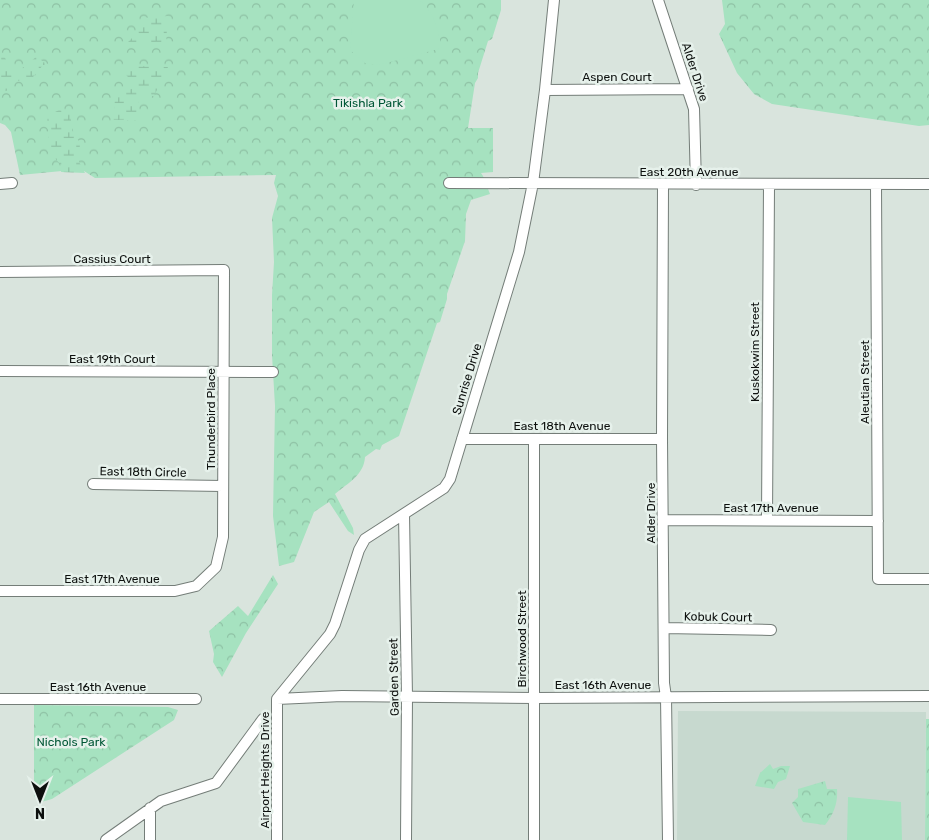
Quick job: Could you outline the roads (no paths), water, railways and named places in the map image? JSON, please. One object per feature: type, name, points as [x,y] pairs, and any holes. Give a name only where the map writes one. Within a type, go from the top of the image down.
[{"type":"street","name":"Sunrise Drive","points":[[278,699],[330,634],[359,550],[365,539],[444,488],[450,479],[519,252],[534,183],[554,0]]},
{"type":"street","name":"Alder Drive","points":[[658,0],[694,109],[696,185]]},
{"type":"street","name":"Aspen Court","points":[[545,90],[688,88]]},
{"type":"street","points":[[0,184],[12,183]]},
{"type":"street","name":"East 20th Avenue","points":[[449,183],[663,185],[929,184]]},
{"type":"street","name":"Kuskokwim Street","points":[[767,520],[769,184]]},
{"type":"street","name":"Aleutian Street","points":[[876,184],[878,579],[929,579]]},
{"type":"street","name":"Alder Drive","points":[[663,185],[662,439],[664,683],[666,697],[668,840]]},
{"type":"street","name":"Cassius Court","points":[[0,272],[224,270]]},
{"type":"street","name":"Thunderbird Place","points":[[216,567],[223,537],[224,270]]},
{"type":"street","name":"East 19th Court","points":[[0,371],[273,372]]},
{"type":"street","name":"East 18th Avenue","points":[[462,439],[662,439]]},
{"type":"street","name":"Birchwood Street","points":[[534,439],[534,840]]},
{"type":"street","name":"East 18th Circle","points":[[93,484],[224,486]]},
{"type":"street","name":"Garden Street","points":[[404,514],[407,697],[406,840]]},
{"type":"street","name":"East 17th Avenue","points":[[663,520],[878,521]]},
{"type":"street","name":"East 17th Avenue","points":[[0,591],[175,591],[196,586],[216,567]]},
{"type":"street","name":"Kobuk Court","points":[[664,628],[771,630]]},
{"type":"street","name":"East 16th Avenue","points":[[278,699],[342,696],[534,698],[929,696]]},
{"type":"street","name":"East 16th Avenue","points":[[0,699],[196,699]]},
{"type":"street","name":"Airport Heights Drive","points":[[278,699],[278,840]]},
{"type":"street","points":[[106,840],[160,801],[216,783],[264,719]]},
{"type":"street","points":[[150,808],[150,840]]},
{"type":"park label","name":"Tikishla Park","points":[[368,103]]},
{"type":"park label","name":"Nichols Park","points":[[71,742]]}]
